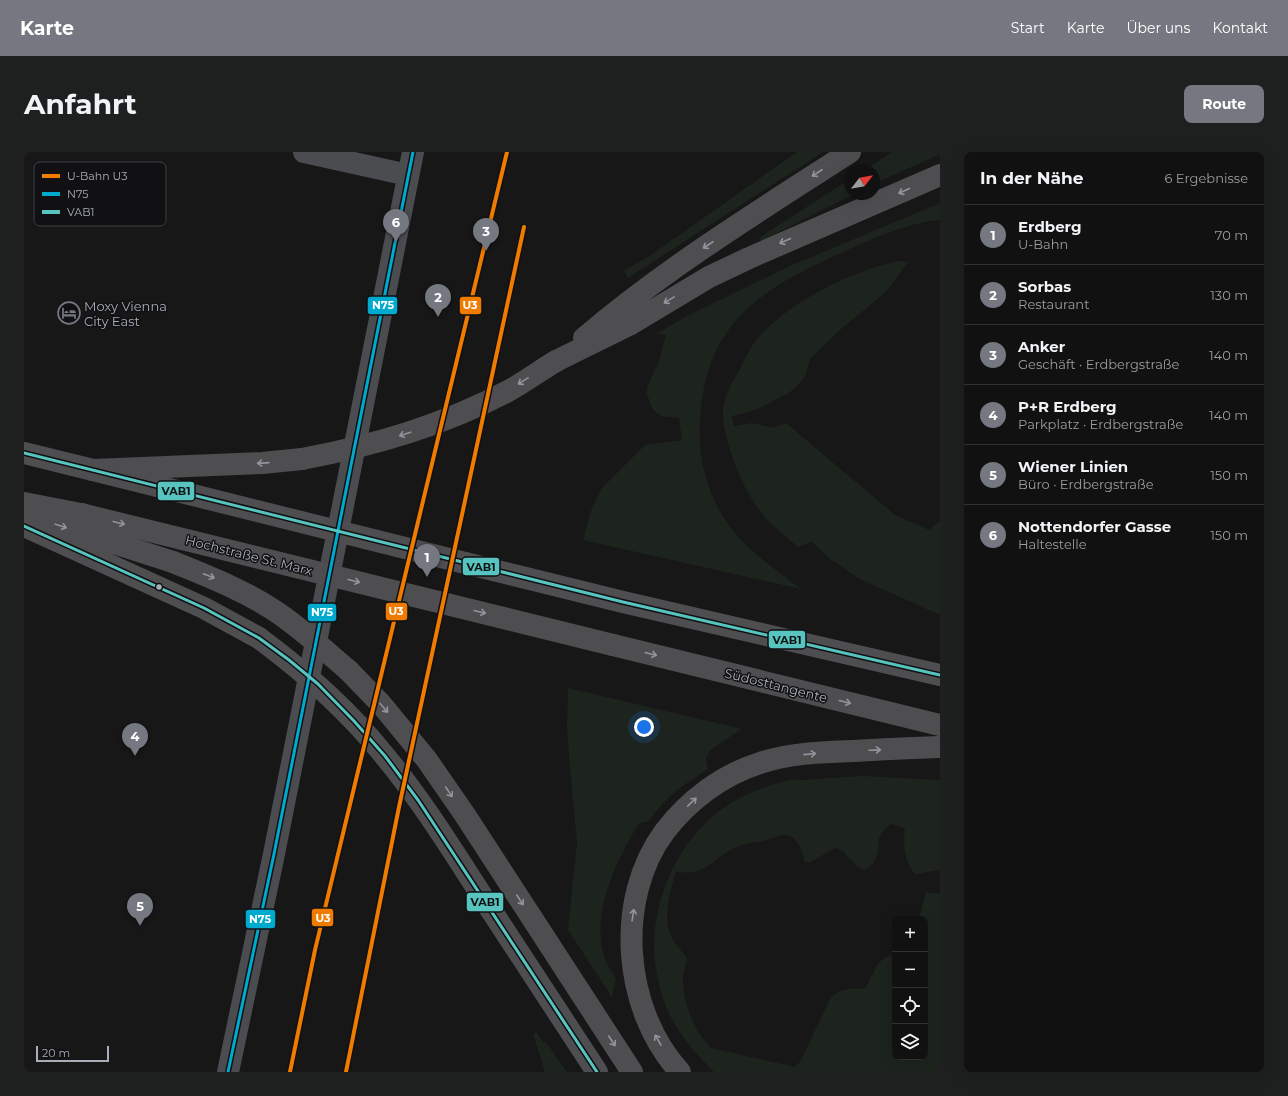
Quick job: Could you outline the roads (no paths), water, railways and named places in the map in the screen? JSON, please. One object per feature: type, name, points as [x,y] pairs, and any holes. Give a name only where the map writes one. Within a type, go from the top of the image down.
[{"type":"highway","points":[[624,317],[685,260],[850,152]]},
{"type":"highway","points":[[93,470],[262,463],[302,459],[362,447],[403,435],[478,406],[511,389],[624,317],[749,258],[940,175]]},
{"type":"highway","points":[[24,453],[623,602],[940,675]]},
{"type":"highway","name":"Hochstraße St. Marx","points":[[24,503],[81,514],[613,645]]},
{"type":"highway","points":[[24,514],[173,562],[226,583],[272,609],[348,670],[381,704],[427,760],[465,815],[632,1072]]},
{"type":"highway","points":[[24,526],[204,608],[259,638],[318,684],[354,720],[385,756],[418,800],[597,1072]]},
{"type":"highway","name":"Südosttangente","points":[[613,645],[940,725]]},
{"type":"highway","points":[[680,1072],[663,1050],[651,1029],[641,1003],[634,978],[632,950],[632,920],[643,875],[652,854],[665,832],[680,813],[698,797],[728,777],[760,763],[807,754],[940,747]]},
{"type":"street","points":[[304,152],[408,175]]},
{"type":"street","points":[[228,1072],[274,854],[413,152]]},
{"type":"metro line","name":"U3","points":[[290,1072],[315,950],[507,152]]},
{"type":"metro line","name":"U3","points":[[346,1072],[399,807],[524,227]]},
{"type":"place","name":"Nottendorfer Gasse","points":[[396,242]]},
{"type":"place","name":"Anker","points":[[486,251]]},
{"type":"place","name":"Moxy Vienna City East","points":[[69,313]]},
{"type":"place","name":"Sorbas","points":[[438,317]]},
{"type":"place","name":"Erdberg","points":[[427,577]]},
{"type":"place","name":"P+R Erdberg","points":[[135,756]]},
{"type":"place","name":"Wiener Linien","points":[[140,926]]}]
